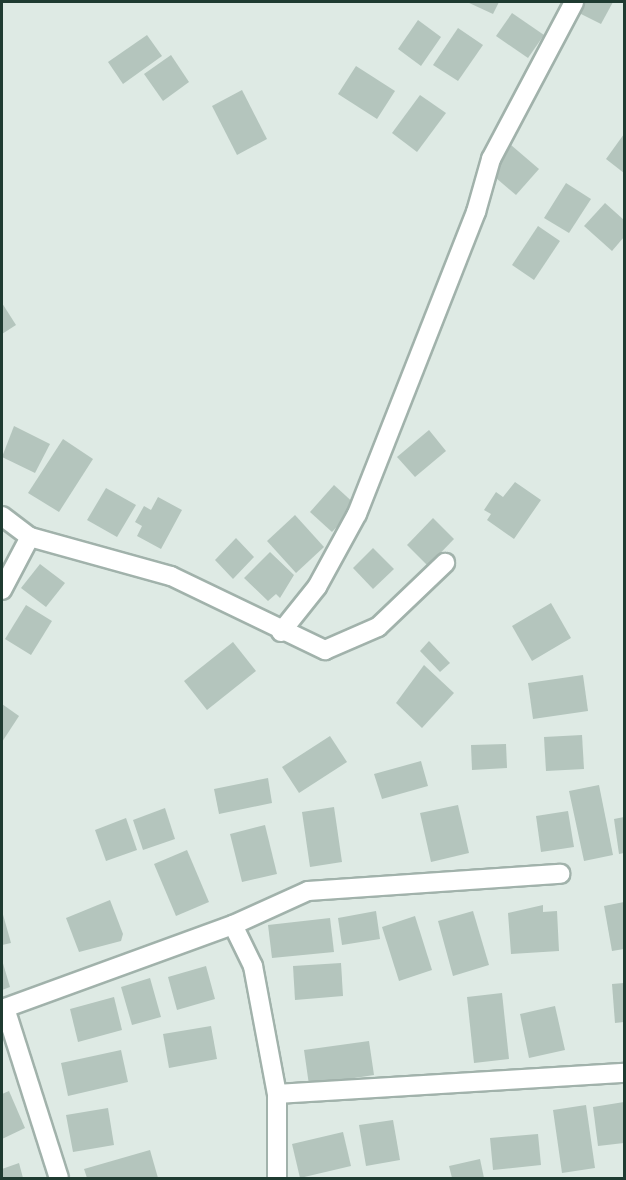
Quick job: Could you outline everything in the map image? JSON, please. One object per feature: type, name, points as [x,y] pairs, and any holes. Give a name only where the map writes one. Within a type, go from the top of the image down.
[{"type":"street","points":[[280,633],[317,587],[357,514],[476,212],[491,159],[574,2]]},
{"type":"street","points":[[2,516],[30,537],[171,576],[280,633],[325,650],[378,627],[445,563]]},
{"type":"street","points":[[2,590],[30,537]]},
{"type":"street","points":[[59,1179],[3,1009],[233,925],[308,891],[560,874]]},
{"type":"street","points":[[233,925],[253,966],[277,1094],[277,1179]]},
{"type":"street","points":[[277,1094],[624,1073]]},
{"type":"building","points":[[467,2],[499,2],[493,14]]},
{"type":"building","points":[[584,2],[613,2],[601,24],[579,13]]},
{"type":"building","points":[[512,13],[544,35],[528,58],[496,36]]},
{"type":"building","points":[[418,20],[441,37],[421,66],[398,49]]},
{"type":"building","points":[[458,28],[483,45],[458,81],[433,65]]},
{"type":"building","points":[[147,35],[162,56],[123,84],[108,62]]},
{"type":"building","points":[[171,55],[189,82],[163,101],[144,74]]},
{"type":"building","points":[[356,66],[395,91],[377,119],[338,94]]},
{"type":"building","points":[[242,90],[267,139],[237,155],[212,106]]},
{"type":"building","points":[[420,95],[446,113],[417,152],[392,133]]},
{"type":"building","points":[[624,134],[624,173],[606,159]]},
{"type":"building","points":[[511,145],[539,169],[516,195],[489,172]]},
{"type":"building","points":[[566,183],[591,199],[569,233],[544,218]]},
{"type":"building","points":[[605,203],[624,220],[624,237],[612,251],[584,226]]},
{"type":"building","points":[[538,226],[560,241],[534,280],[512,265]]},
{"type":"building","points":[[2,303],[16,325],[2,334]]},
{"type":"building","points":[[14,426],[50,444],[35,473],[2,457]]},
{"type":"building","points":[[429,430],[446,451],[415,477],[397,457]]},
{"type":"building","points":[[63,439],[93,459],[59,512],[28,493]]},
{"type":"building","points":[[515,482],[541,500],[514,539],[487,520],[491,514],[484,510],[496,492],[503,497]]},
{"type":"building","points":[[334,485],[357,506],[332,532],[310,512]]},
{"type":"building","points":[[106,488],[136,505],[117,537],[87,520]]},
{"type":"building","points":[[158,497],[182,510],[161,549],[137,536],[142,526],[135,522],[144,506],[151,510]]},
{"type":"building","points":[[295,515],[324,547],[296,573],[267,541]]},
{"type":"building","points":[[433,518],[454,539],[428,566],[407,545]]},
{"type":"building","points":[[236,538],[254,557],[233,579],[215,560]]},
{"type":"building","points":[[373,548],[394,569],[373,589],[353,568]]},
{"type":"building","points":[[270,552],[294,575],[280,598],[276,594],[268,601],[244,578]]},
{"type":"building","points":[[40,564],[65,583],[46,607],[21,588]]},
{"type":"building","points":[[551,603],[571,638],[532,661],[512,626]]},
{"type":"building","points":[[26,605],[52,621],[31,655],[5,639]]},
{"type":"building","points":[[429,641],[450,663],[440,672],[420,651]]},
{"type":"building","points":[[233,642],[256,671],[207,710],[184,681]]},
{"type":"building","points":[[424,665],[454,693],[422,728],[396,703]]},
{"type":"building","points":[[583,675],[588,711],[533,719],[528,683]]},
{"type":"building","points":[[2,704],[19,716],[2,742]]},
{"type":"building","points":[[582,735],[584,769],[546,771],[544,737]]},
{"type":"building","points":[[330,736],[347,762],[299,793],[282,767]]},
{"type":"building","points":[[506,744],[507,768],[472,770],[471,745]]},
{"type":"building","points":[[421,761],[428,786],[382,799],[374,774]]},
{"type":"building","points":[[268,778],[272,803],[219,814],[214,789]]},
{"type":"building","points":[[599,785],[613,855],[584,861],[569,791]]},
{"type":"building","points":[[458,805],[469,853],[431,862],[420,813]]},
{"type":"building","points":[[334,807],[342,862],[310,867],[302,812]]},
{"type":"building","points":[[165,808],[175,839],[143,850],[133,820]]},
{"type":"building","points":[[568,811],[574,847],[541,852],[536,816]]},
{"type":"building","points":[[624,817],[624,853],[619,854],[614,819]]},
{"type":"building","points":[[126,818],[137,850],[106,861],[95,830]]},
{"type":"building","points":[[265,825],[277,874],[242,882],[230,834]]},
{"type":"building","points":[[187,850],[209,902],[176,916],[154,864]]},
{"type":"building","points":[[110,900],[123,934],[121,941],[79,952],[66,918]]},
{"type":"building","points":[[624,902],[624,949],[612,951],[604,906]]},
{"type":"building","points":[[543,905],[543,912],[557,911],[559,951],[511,954],[508,913]]},
{"type":"building","points":[[2,911],[11,943],[2,945]]},
{"type":"building","points":[[376,911],[380,939],[342,945],[338,918]]},
{"type":"building","points":[[473,911],[489,965],[453,976],[438,921]]},
{"type":"building","points":[[415,916],[432,970],[399,981],[382,927]]},
{"type":"building","points":[[330,918],[334,952],[272,958],[268,925]]},
{"type":"building","points":[[2,960],[10,987],[2,990]]},
{"type":"building","points":[[341,963],[343,996],[295,1000],[293,966]]},
{"type":"building","points":[[206,966],[215,999],[177,1010],[168,977]]},
{"type":"building","points":[[150,978],[161,1017],[132,1025],[121,987]]},
{"type":"building","points":[[624,983],[624,1022],[615,1023],[612,984]]},
{"type":"building","points":[[502,993],[509,1059],[474,1063],[467,997]]},
{"type":"building","points":[[114,997],[122,1030],[78,1042],[70,1009]]},
{"type":"building","points":[[555,1006],[565,1050],[529,1058],[520,1014]]},
{"type":"building","points":[[211,1026],[217,1059],[169,1068],[163,1034]]},
{"type":"building","points":[[369,1041],[374,1075],[309,1085],[304,1050]]},
{"type":"building","points":[[121,1050],[128,1082],[68,1096],[61,1063]]},
{"type":"building","points":[[9,1091],[25,1128],[2,1139],[2,1094]]},
{"type":"building","points":[[624,1102],[624,1143],[598,1146],[593,1107]]},
{"type":"building","points":[[586,1105],[595,1168],[562,1173],[553,1110]]},
{"type":"building","points":[[108,1108],[114,1145],[73,1152],[66,1115]]},
{"type":"building","points":[[393,1120],[400,1160],[366,1166],[359,1125]]},
{"type":"building","points":[[343,1132],[351,1166],[300,1178],[292,1144]]},
{"type":"building","points":[[538,1134],[541,1165],[493,1170],[490,1138]]},
{"type":"building","points":[[150,1150],[158,1178],[87,1178],[84,1169]]},
{"type":"building","points":[[480,1159],[484,1178],[452,1178],[449,1166]]},
{"type":"building","points":[[19,1163],[23,1178],[2,1178],[2,1169]]}]
